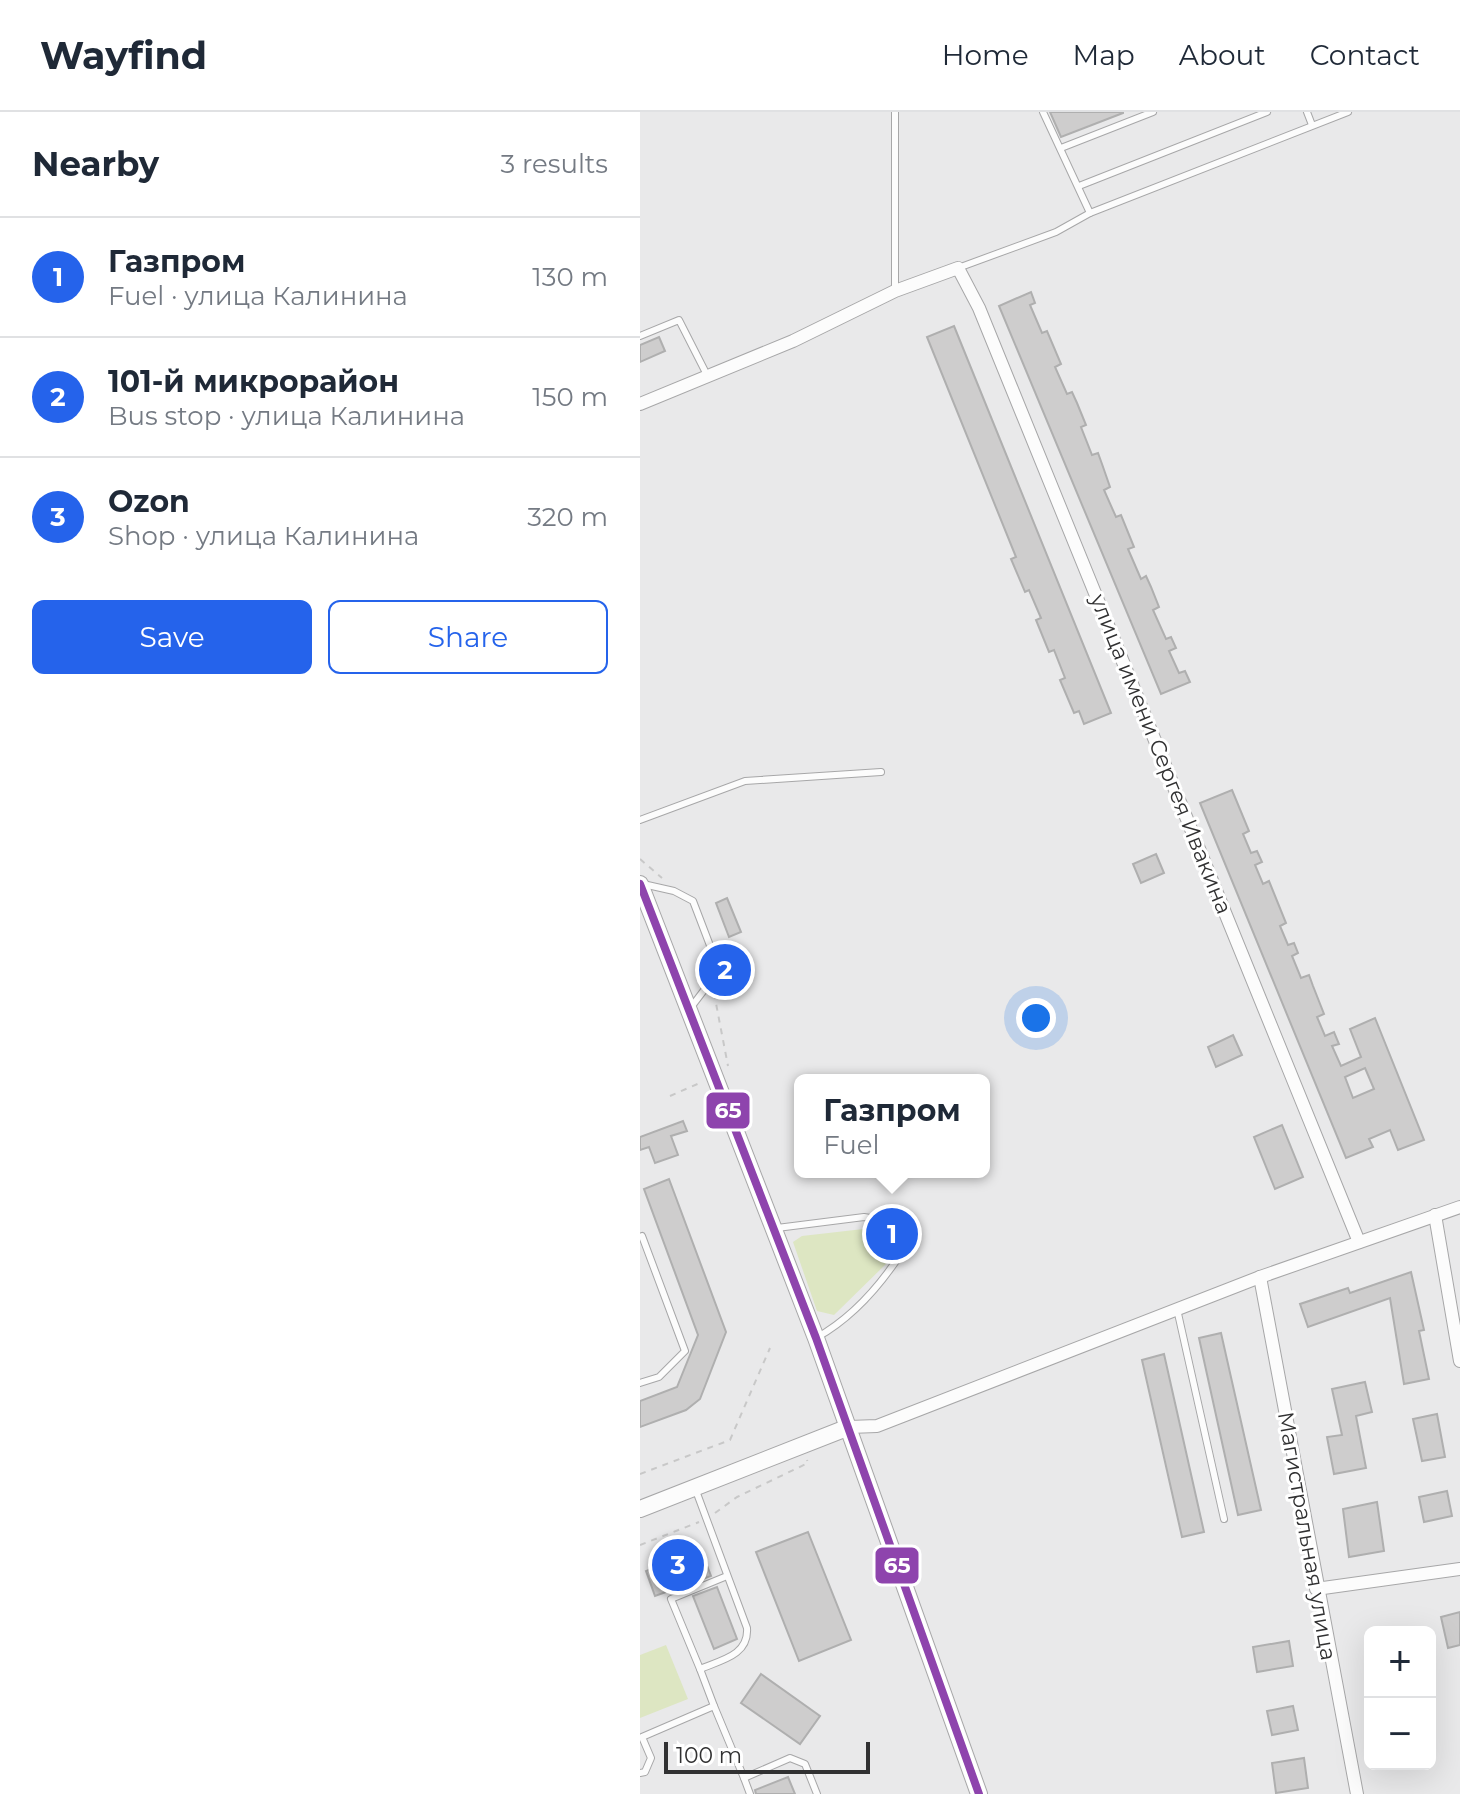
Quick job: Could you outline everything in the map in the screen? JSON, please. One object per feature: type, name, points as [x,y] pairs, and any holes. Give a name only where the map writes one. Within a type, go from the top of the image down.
[{"type":"main road","points":[[640,884],[687,1012],[816,1338],[979,1794]]},
{"type":"main road","points":[[640,1509],[849,1427]]},
{"type":"street","points":[[640,404],[793,341],[895,291],[958,268]]},
{"type":"street","name":"улица имени Сергея Ивакина","points":[[958,268],[979,308],[1359,1242]]},
{"type":"street","points":[[849,1427],[877,1426],[1260,1277],[1460,1207]]},
{"type":"street","points":[[1435,1215],[1460,1361]]},
{"type":"street","name":"Магистральная улица","points":[[1260,1277],[1316,1589],[1357,1794]]},
{"type":"street","points":[[1316,1589],[1460,1569]]},
{"type":"lane","points":[[895,112],[895,291]]},
{"type":"lane","points":[[1043,112],[1090,213]]},
{"type":"lane","points":[[1061,148],[1153,112]]},
{"type":"lane","points":[[1079,186],[1267,112]]},
{"type":"lane","points":[[1307,112],[1312,125]]},
{"type":"lane","points":[[958,268],[1056,232],[1090,213],[1348,112]]},
{"type":"lane","points":[[640,336],[679,320],[708,376]]},
{"type":"lane","points":[[640,820],[745,781],[881,772]]},
{"type":"lane","points":[[640,884],[674,891],[693,901],[714,956],[711,981],[687,1012]]},
{"type":"lane","points":[[775,1228],[864,1217],[883,1220],[900,1255],[888,1273],[838,1326],[816,1338]]},
{"type":"lane","points":[[640,1383],[659,1377],[685,1351],[642,1236]]},
{"type":"lane","points":[[1177,1309],[1224,1519]]},
{"type":"lane","points":[[695,1488],[747,1628],[748,1640],[741,1651],[700,1669]]},
{"type":"lane","points":[[727,1576],[671,1599],[750,1794]]},
{"type":"lane","points":[[640,1773],[645,1772],[651,1758],[641,1736],[714,1706]]},
{"type":"lane","points":[[744,1778],[790,1758],[805,1764],[817,1794]]},
{"type":"path","points":[[640,859],[674,891]]},
{"type":"path","points":[[640,1474],[730,1440],[770,1348]]},
{"type":"path","points":[[640,1545],[707,1519],[737,1497],[808,1463],[801,1446]]},
{"type":"green space","points":[[872,1228],[881,1232],[887,1241],[889,1261],[834,1315],[817,1311],[793,1242],[802,1236]]},
{"type":"green space","points":[[666,1645],[688,1699],[640,1718],[640,1655]]},
{"type":"building","points":[[1050,112],[1123,112],[1123,113],[1061,137]]},
{"type":"building","points":[[1031,292],[1035,303],[1030,305],[1042,333],[1047,331],[1061,364],[1055,367],[1067,394],[1072,392],[1077,403],[1086,425],[1081,427],[1092,455],[1098,453],[1110,487],[1104,490],[1116,517],[1121,515],[1134,547],[1128,549],[1141,579],[1146,576],[1151,587],[1159,607],[1153,610],[1166,639],[1171,637],[1176,648],[1169,651],[1179,673],[1185,671],[1190,682],[1161,694],[999,306]]},
{"type":"building","points":[[954,326],[1111,713],[1084,724],[1079,711],[1074,713],[1060,680],[1065,678],[1054,650],[1049,652],[1036,620],[1041,618],[1029,590],[1025,592],[1011,559],[1016,557],[927,337]]},
{"type":"building","points":[[659,337],[665,351],[640,362],[640,345]]},
{"type":"building","points":[[1232,790],[1249,831],[1243,834],[1251,853],[1257,851],[1262,862],[1255,865],[1263,884],[1269,881],[1286,923],[1280,926],[1288,945],[1294,943],[1298,953],[1292,956],[1301,978],[1309,975],[1324,1014],[1317,1017],[1325,1036],[1334,1032],[1339,1044],[1332,1046],[1341,1066],[1361,1057],[1350,1029],[1375,1018],[1424,1140],[1398,1150],[1390,1130],[1369,1139],[1373,1147],[1346,1158],[1200,803]],"holes":[[[1365,1068],[1374,1089],[1353,1098],[1345,1077]]]},
{"type":"building","points":[[1156,854],[1164,873],[1141,883],[1133,864]]},
{"type":"building","points":[[727,898],[741,932],[729,937],[716,903]]},
{"type":"building","points":[[1233,1035],[1242,1055],[1216,1067],[1208,1047]]},
{"type":"building","points":[[683,1121],[687,1131],[671,1136],[678,1155],[655,1163],[649,1147],[640,1150],[640,1137]]},
{"type":"building","points":[[1282,1125],[1303,1177],[1275,1189],[1254,1137]]},
{"type":"building","points":[[669,1179],[726,1332],[700,1399],[686,1410],[640,1427],[640,1401],[677,1387],[698,1335],[644,1189]]},
{"type":"building","points":[[1411,1272],[1424,1330],[1419,1331],[1429,1379],[1404,1384],[1390,1298],[1308,1327],[1300,1304],[1348,1288],[1350,1293]]},
{"type":"building","points":[[1221,1333],[1261,1510],[1238,1515],[1199,1338]]},
{"type":"building","points":[[1164,1354],[1204,1532],[1182,1537],[1142,1360]]},
{"type":"building","points":[[1365,1382],[1372,1412],[1356,1416],[1366,1468],[1334,1474],[1327,1437],[1342,1435],[1332,1389]]},
{"type":"building","points":[[1437,1414],[1445,1457],[1422,1461],[1413,1419]]},
{"type":"building","points":[[1447,1491],[1452,1516],[1424,1522],[1419,1497]]},
{"type":"building","points":[[1377,1502],[1384,1551],[1349,1557],[1343,1509]]},
{"type":"building","points":[[808,1532],[851,1640],[799,1661],[756,1552]]},
{"type":"building","points":[[701,1550],[711,1576],[655,1596],[646,1571]]},
{"type":"building","points":[[717,1587],[737,1639],[714,1649],[693,1596]]},
{"type":"building","points":[[1460,1612],[1460,1645],[1448,1648],[1441,1617]]},
{"type":"building","points":[[1289,1641],[1293,1666],[1257,1672],[1253,1647]]},
{"type":"building","points":[[761,1674],[820,1716],[800,1744],[741,1703]]},
{"type":"building","points":[[1293,1706],[1298,1730],[1272,1735],[1267,1711]]},
{"type":"building","points":[[1304,1758],[1308,1788],[1276,1793],[1272,1763]]},
{"type":"building","points":[[788,1777],[795,1794],[756,1794],[755,1790]]},
{"type":"transit line","name":"65","points":[[640,884],[816,1338],[979,1794]]},
{"type":"place","name":"101-й микрорайон","points":[[725,970]]},
{"type":"place","name":"Газпром","points":[[892,1234]]},
{"type":"place","name":"Ozon","points":[[678,1565]]}]
